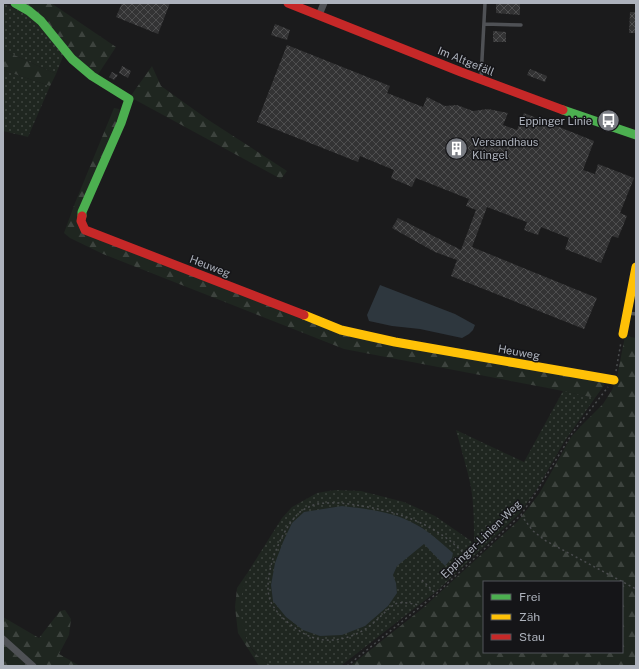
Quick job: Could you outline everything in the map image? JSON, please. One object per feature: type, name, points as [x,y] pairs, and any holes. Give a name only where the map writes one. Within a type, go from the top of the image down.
[{"type":"street","name":"Heuweg","points":[[15,3],[41,20],[72,59],[92,76],[129,99],[121,123],[82,212],[81,221],[85,230],[341,330],[395,342],[614,380]]},
{"type":"street","name":"Im Altgefäll","points":[[288,3],[583,119],[636,136]]},
{"type":"street","points":[[319,15],[324,3]]},
{"type":"street","points":[[623,334],[632,313],[636,267]]},
{"type":"street","points":[[3,639],[33,666]]},
{"type":"lane","points":[[481,80],[485,3]]},
{"type":"lane","points":[[484,24],[521,25]]},
{"type":"path","name":"Eppinger-Linien-Weg","points":[[347,666],[436,594],[520,515],[573,432],[614,380],[623,334]]},
{"type":"path","points":[[422,606],[408,603],[396,604],[371,626],[356,634],[332,641],[316,639],[302,632],[278,614],[270,600],[268,585],[272,562],[282,534],[297,515],[312,505],[342,502],[397,513],[424,525],[448,540],[472,560]]},
{"type":"path","points":[[520,515],[533,532],[546,541],[621,581]]},
{"type":"path","points":[[422,580],[436,594]]},
{"type":"path","points":[[623,582],[636,589]]},
{"type":"green space","points":[[3,3],[31,17],[64,54],[56,74],[3,50]]},
{"type":"green space","points":[[17,3],[51,3],[116,47],[97,76]]},
{"type":"green space","points":[[3,50],[56,74],[50,86],[3,70]]},
{"type":"green space","points":[[152,66],[161,86],[210,121],[287,171],[281,179],[130,97]]},
{"type":"green space","points":[[3,70],[50,86],[28,137],[3,131]]},
{"type":"green space","points":[[114,108],[119,109],[121,114],[78,223],[340,331],[601,381],[605,384],[595,398],[344,349],[103,254],[70,238],[64,233]]},
{"type":"green space","points":[[625,336],[636,338],[636,666],[350,666],[423,608],[518,521],[539,494],[571,437],[603,404],[612,390],[617,377]]},
{"type":"green space","points":[[563,391],[595,398],[564,442],[537,489],[519,514],[437,591],[342,665],[271,666],[259,657],[248,644],[241,622],[240,602],[243,585],[248,572],[282,518],[292,507],[317,493],[335,490],[361,491],[404,502],[435,516],[474,543],[471,487],[456,430],[524,462]]},
{"type":"green space","points":[[248,572],[243,587],[241,617],[248,644],[259,657],[271,666],[259,666],[238,633],[235,607],[237,588]]},
{"type":"green space","points":[[65,610],[71,619],[69,635],[59,654],[80,666],[35,666],[3,636],[3,617],[39,638],[60,611]]},
{"type":"green space","points":[[3,643],[28,666],[3,666]]},
{"type":"shaded area","points":[[380,285],[455,314],[475,325],[473,330],[462,338],[420,329],[392,326],[369,321],[367,315]]},
{"type":"shaded area","points":[[342,506],[378,511],[403,518],[428,532],[453,553],[452,558],[445,566],[424,544],[397,566],[393,575],[397,593],[388,606],[365,626],[342,635],[320,636],[303,630],[286,617],[273,601],[271,585],[275,563],[292,523],[304,512]]},
{"type":"building","points":[[122,3],[170,3],[158,34],[116,17]]},
{"type":"building","points":[[496,3],[520,3],[520,15],[496,13]]},
{"type":"building","points":[[630,12],[636,12],[636,33],[629,33]]},
{"type":"building","points":[[275,24],[290,30],[287,40],[271,35]]},
{"type":"building","points":[[493,31],[506,32],[506,42],[493,42]]},
{"type":"building","name":"Versandhaus Klingel","points":[[287,45],[390,86],[387,93],[423,107],[427,97],[445,106],[457,105],[473,111],[488,109],[508,113],[503,125],[517,130],[524,113],[594,141],[583,170],[595,174],[598,164],[634,178],[620,213],[627,216],[618,238],[612,236],[601,263],[565,249],[569,238],[541,227],[538,235],[524,230],[527,222],[487,207],[472,247],[597,298],[584,329],[451,276],[457,260],[435,252],[392,228],[398,218],[461,250],[476,210],[466,206],[469,199],[416,178],[412,187],[391,178],[394,170],[360,156],[358,162],[257,122]]},
{"type":"building","points":[[122,66],[131,71],[128,78],[119,73]]},
{"type":"building","points":[[530,69],[547,76],[545,82],[527,75]]},
{"type":"building","points":[[112,72],[118,75],[114,80],[109,77]]},
{"type":"traffic: fast","points":[[15,3],[29,11],[41,21],[72,59],[92,76],[129,99],[121,123],[82,212],[82,216]]},
{"type":"traffic: fast","points":[[563,110],[636,135]]},
{"type":"traffic: slow","points":[[623,334],[636,267]]},
{"type":"traffic: slow","points":[[304,315],[341,330],[395,342],[614,380]]},
{"type":"traffic: jam","points":[[288,3],[461,72],[563,110]]},
{"type":"traffic: jam","points":[[82,216],[81,221],[85,230],[304,315]]},
{"type":"place","name":"Eppinger Linie","points":[[608,121]]},
{"type":"place","name":"Versandhaus Klingel","points":[[457,148]]}]
